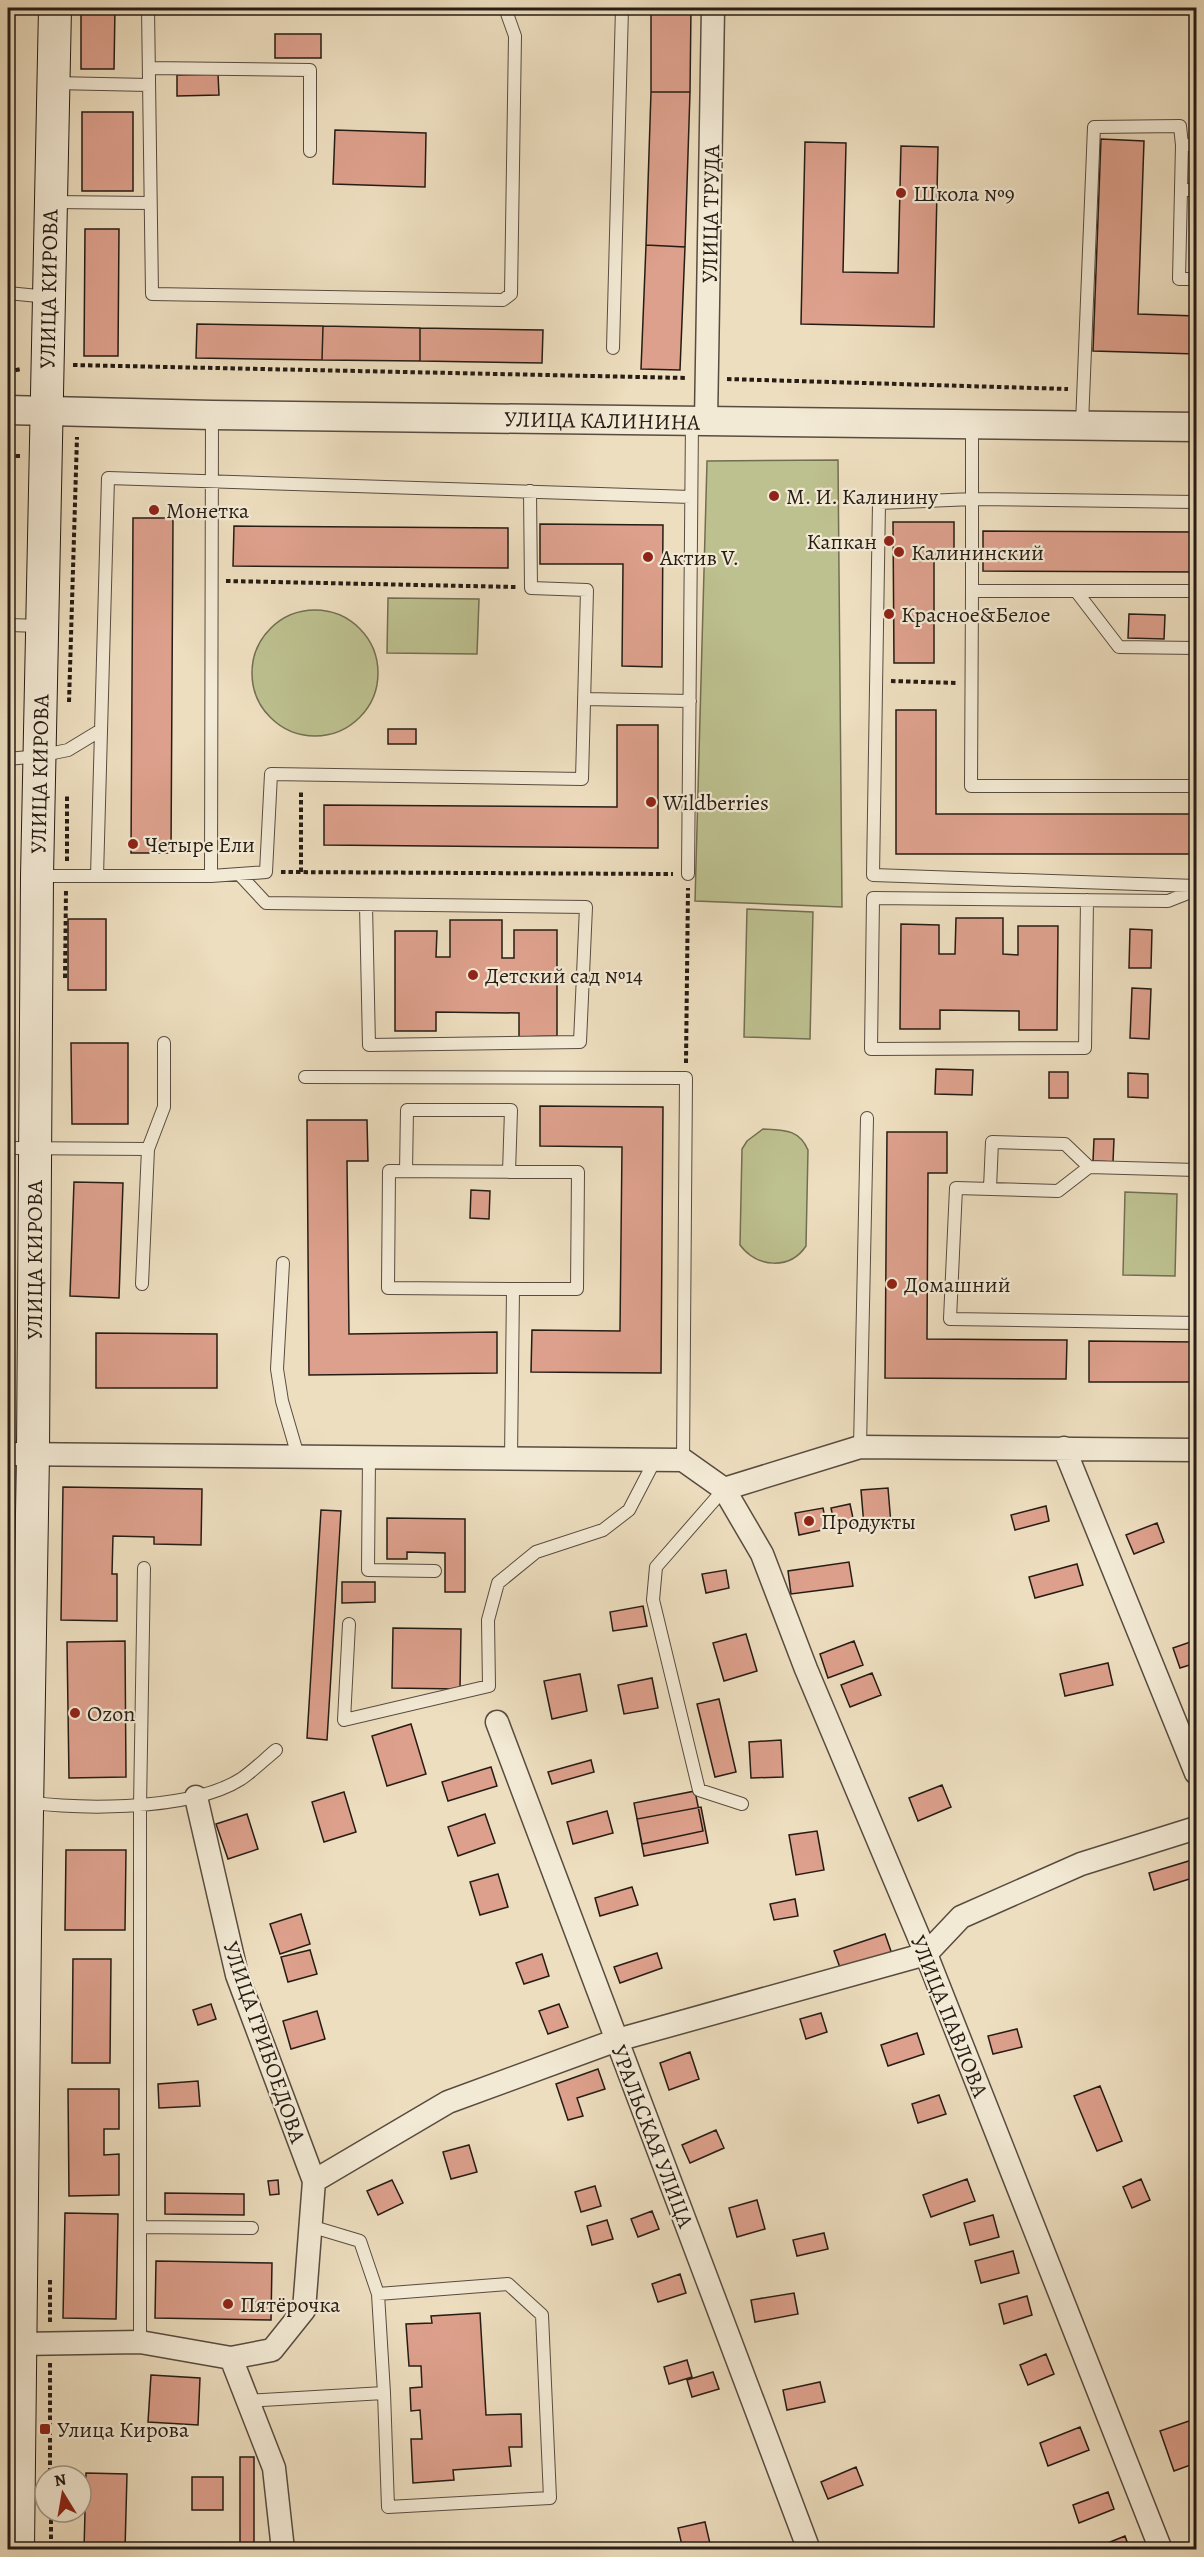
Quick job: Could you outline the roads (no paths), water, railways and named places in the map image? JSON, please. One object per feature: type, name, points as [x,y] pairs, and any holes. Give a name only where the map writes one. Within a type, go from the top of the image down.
[{"type":"main road","name":"УЛИЦА КИРОВА","points":[[18,2550],[14,2344],[21,1148],[37,876],[55,8]]},
{"type":"street","name":"УЛИЦА ТРУДА","points":[[699,421],[707,378],[713,8]]},
{"type":"street","name":"УЛИЦА КАЛИНИНА","points":[[8,410],[212,415],[1197,427]]},
{"type":"street","points":[[20,1454],[683,1460],[724,1489],[860,1447],[1197,1450]]},
{"type":"street","points":[[1065,1448],[1197,1773]]},
{"type":"street","name":"УЛИЦА ПАВЛОВА","points":[[724,1489],[762,1554],[810,1680],[926,1954],[1161,2550]]},
{"type":"street","name":"УРАЛЬСКАЯ УЛИЦА","points":[[497,1722],[809,2550]]},
{"type":"street","name":"УЛИЦА ГРИБОЕДОВА","points":[[196,1797],[237,1975],[314,2181]]},
{"type":"street","points":[[14,2344],[140,2342],[231,2358],[272,2350],[304,2310],[314,2181],[448,2102],[617,2040],[926,1954],[961,1917],[1081,1864],[1197,1828]]},
{"type":"street","points":[[231,2358],[274,2468],[283,2550]]},
{"type":"lane","points":[[148,8],[152,294],[503,300],[511,294],[515,36],[505,8]]},
{"type":"lane","points":[[613,348],[622,8]]},
{"type":"lane","points":[[149,68],[310,70],[310,151]]},
{"type":"lane","points":[[53,83],[149,85]]},
{"type":"lane","points":[[1082,424],[1094,128],[1180,126],[1182,145],[1179,279],[1197,279]]},
{"type":"lane","points":[[1182,145],[1197,145]]},
{"type":"lane","points":[[1181,190],[1197,190]]},
{"type":"lane","points":[[50,202],[150,203]]},
{"type":"lane","points":[[8,293],[48,297]]},
{"type":"lane","points":[[211,876],[212,415]]},
{"type":"lane","points":[[688,874],[691,497],[699,421]]},
{"type":"lane","points":[[972,423],[971,786],[1197,786]]},
{"type":"lane","points":[[97,876],[108,478],[691,497]]},
{"type":"lane","points":[[37,876],[211,876],[266,872],[271,774],[582,779],[587,590],[531,588],[530,491]]},
{"type":"lane","points":[[1197,502],[973,499],[879,503],[873,875],[1197,888]]},
{"type":"lane","points":[[972,591],[1197,591]]},
{"type":"lane","points":[[1076,591],[1119,647],[1197,648]]},
{"type":"lane","points":[[8,625],[42,626]]},
{"type":"lane","points":[[584,699],[690,701]]},
{"type":"lane","points":[[8,759],[68,750],[101,730]]},
{"type":"lane","points":[[239,874],[266,903],[586,907],[580,1042],[369,1045],[366,905]]},
{"type":"lane","points":[[1087,900],[1085,1048],[871,1049],[873,898],[1087,900],[1168,901],[1197,888]]},
{"type":"lane","points":[[142,1284],[148,1149],[164,1107],[164,1043]]},
{"type":"lane","points":[[304,1077],[686,1078],[683,1460]]},
{"type":"lane","points":[[406,1171],[407,1110],[511,1110],[509,1172]]},
{"type":"lane","points":[[860,1447],[867,1118]]},
{"type":"lane","points":[[990,1188],[992,1142],[1065,1144],[1089,1167]]},
{"type":"lane","points":[[21,1148],[148,1149]]},
{"type":"lane","points":[[1197,1170],[1089,1167],[1058,1191],[956,1188],[950,1318],[1197,1323]]},
{"type":"lane","points":[[389,1171],[509,1172],[578,1172],[577,1289],[388,1288],[389,1171]]},
{"type":"lane","points":[[283,1263],[277,1369],[282,1401],[298,1456]]},
{"type":"lane","points":[[511,1458],[513,1288]]},
{"type":"lane","points":[[369,1457],[368,1570],[435,1570]]},
{"type":"lane","points":[[350,1624],[344,1720],[489,1686],[488,1620],[498,1583],[536,1552],[603,1530],[629,1510],[655,1460]]},
{"type":"lane","points":[[724,1489],[656,1567],[653,1600],[699,1790],[742,1804]]},
{"type":"lane","points":[[140,2342],[140,1806],[144,1568]]},
{"type":"lane","points":[[17,1801],[140,1806],[196,1797],[240,1780],[276,1750]]},
{"type":"lane","points":[[310,2226],[360,2241],[378,2294],[388,2507],[550,2498],[542,2315],[508,2284],[378,2294]]},
{"type":"lane","points":[[140,2227],[252,2228]]},
{"type":"lane","points":[[247,2401],[384,2393]]},
{"type":"place","name":"Школа №9","points":[[901,193]]},
{"type":"place","name":"М. И. Калинину","points":[[774,496]]},
{"type":"place","name":"Монетка","points":[[154,510]]},
{"type":"place","name":"Капкан","points":[[889,541]]},
{"type":"place","name":"Калининский","points":[[899,552]]},
{"type":"place","name":"Актив V.","points":[[648,557]]},
{"type":"place","name":"Красное&Белое","points":[[889,614]]},
{"type":"place","name":"Wildberries","points":[[651,802]]},
{"type":"place","name":"Четыре Ели","points":[[133,844]]},
{"type":"place","name":"Детский сад №14","points":[[473,975]]},
{"type":"place","name":"Домашний","points":[[892,1284]]},
{"type":"place","name":"Продукты","points":[[809,1521]]},
{"type":"place","name":"Ozon","points":[[75,1713]]},
{"type":"place","name":"Пятёрочка","points":[[228,2304]]},
{"type":"place","name":"Улица Кирова","points":[[45,2429]]}]
